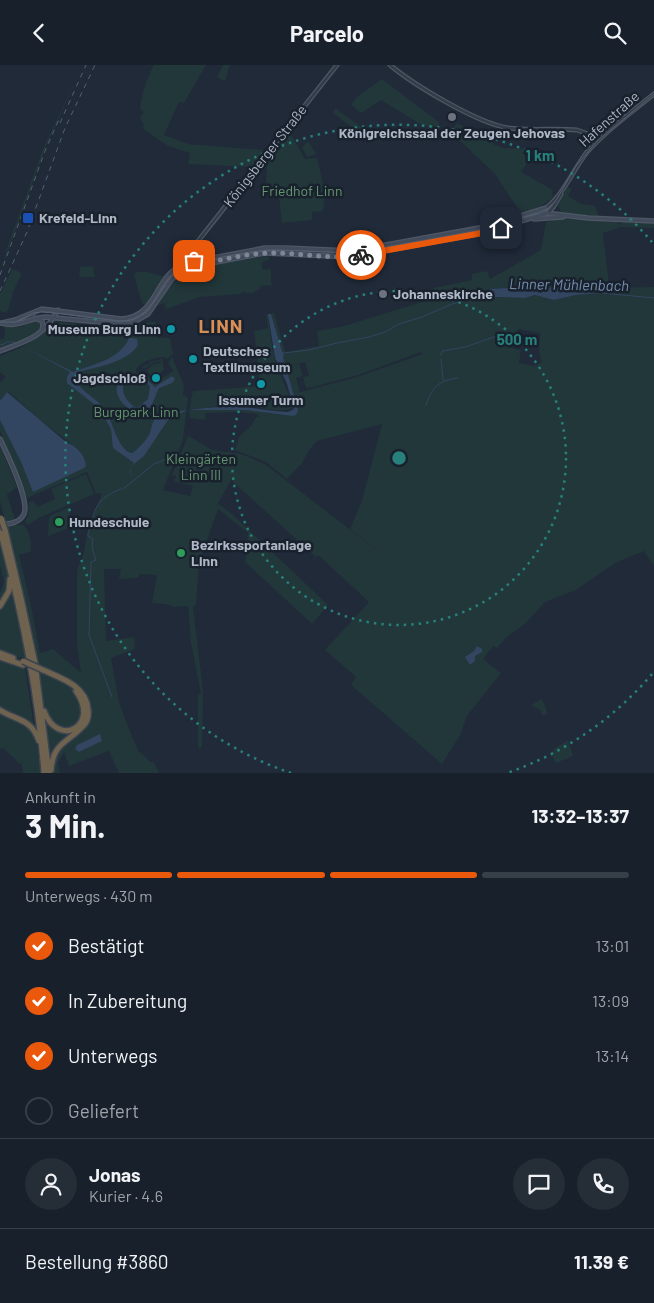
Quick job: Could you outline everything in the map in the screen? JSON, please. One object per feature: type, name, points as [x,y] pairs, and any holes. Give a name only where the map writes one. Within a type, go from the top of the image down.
[{"type":"highway","points":[[1,516],[2,531],[32,673],[44,773]]},
{"type":"highway","points":[[2,531],[32,647],[50,773]]},
{"type":"highway","points":[[0,606],[9,591],[10,566]]},
{"type":"highway","points":[[0,653],[65,683],[76,691],[84,705],[83,721],[72,730],[62,731],[57,729],[47,720],[40,698]]},
{"type":"highway","points":[[0,657],[23,663]]},
{"type":"highway","points":[[43,672],[66,680],[79,689],[88,707],[85,724],[66,739],[55,754],[50,773]]},
{"type":"highway","points":[[0,710],[19,718],[32,728],[39,742],[43,763]]},
{"type":"main road","name":"Hafenstraße","points":[[58,310],[121,319],[143,313],[167,276],[176,268],[186,263],[265,248],[353,251],[475,229],[546,208]]},
{"type":"main road","points":[[535,212],[654,221]]},
{"type":"main road","points":[[0,323],[13,325],[35,318],[54,317],[121,324],[132,323],[148,314],[172,279],[190,267],[265,253],[351,257],[477,234],[548,213]]},
{"type":"main road","points":[[524,220],[568,216]]},
{"type":"main road","points":[[0,323],[15,320],[37,310],[58,310],[42,331],[28,341],[0,351]]},
{"type":"main road","points":[[35,318],[43,323],[42,331]]},
{"type":"main road","points":[[0,439],[25,506],[24,513],[20,519],[14,523],[0,525]]},
{"type":"street","name":"Königsberger Straße","points":[[186,263],[186,257],[193,247],[337,65]]},
{"type":"street","points":[[390,65],[403,76],[486,122],[508,128],[577,130],[588,134],[597,141]]},
{"type":"street","name":"Hafenstraße","points":[[548,213],[577,166],[597,141],[654,94]]},
{"type":"street","name":"Hafenstraße","points":[[546,208],[564,188]]},
{"type":"street","points":[[186,263],[190,267],[194,261],[193,247]]},
{"type":"green space","points":[[154,65],[206,65],[184,103],[179,102],[164,135],[188,144],[263,150],[264,152],[252,167],[188,164],[190,153],[168,146],[142,128],[144,126],[140,117],[144,112],[140,109],[142,97]]},
{"type":"green space","points":[[223,65],[230,65],[225,81],[217,77]]},
{"type":"green space","points":[[81,69],[45,149],[0,273],[8,245],[43,149]]},
{"type":"green space","points":[[382,79],[440,123],[436,129],[420,124],[381,100],[361,113],[351,105],[357,97]]},
{"type":"green space","points":[[335,108],[376,138],[372,142],[333,113]]},
{"type":"green space","points":[[457,123],[503,148],[536,149],[521,172],[553,190],[552,194],[554,195],[551,199],[543,205],[520,212],[495,174],[451,132]]},
{"type":"green space","name":"Friedhof Linn","points":[[289,134],[305,159],[317,158],[325,192],[323,211],[312,212],[312,220],[282,223],[278,188],[266,188],[267,162]]},
{"type":"green space","points":[[308,141],[316,154],[307,157],[302,148]]},
{"type":"green space","points":[[567,187],[572,189],[568,196],[581,204],[595,206],[599,216],[573,215],[560,211],[558,205]]},
{"type":"green space","points":[[564,218],[617,222],[620,225],[622,221],[654,222],[654,228],[621,227],[603,233],[609,285],[615,288],[654,287],[654,566],[644,551],[615,563],[576,590],[545,602],[526,623],[508,636],[497,648],[493,646],[483,659],[501,673],[467,716],[460,735],[442,764],[351,685],[356,677],[325,650],[369,602],[231,480],[217,505],[219,504],[232,514],[328,605],[312,624],[245,562],[248,533],[218,509],[199,563],[196,605],[193,607],[203,691],[202,747],[198,748],[198,695],[201,694],[191,643],[188,606],[172,607],[171,605],[152,603],[157,575],[140,574],[138,578],[119,579],[121,569],[104,569],[106,641],[134,637],[135,649],[111,658],[119,702],[139,752],[150,762],[154,762],[159,773],[119,773],[109,751],[69,766],[64,752],[58,763],[60,773],[52,773],[39,666],[24,596],[0,501],[0,446],[17,487],[7,495],[17,525],[24,525],[30,537],[31,551],[19,555],[40,653],[53,649],[81,673],[77,644],[78,566],[82,561],[88,530],[102,493],[96,494],[87,472],[27,498],[0,431],[0,420],[21,462],[33,492],[80,451],[40,420],[9,392],[0,401],[0,383],[6,377],[0,372],[0,356],[29,343],[53,322],[124,329],[156,322],[155,331],[157,338],[170,338],[173,354],[167,359],[164,357],[147,361],[140,365],[135,372],[146,375],[155,383],[173,371],[168,363],[172,357],[184,385],[183,394],[188,398],[183,440],[163,490],[190,496],[193,486],[174,481],[176,476],[172,475],[189,436],[212,450],[241,454],[265,464],[388,559],[350,529],[362,501],[382,424],[317,441],[302,463],[287,479],[266,462],[235,450],[239,437],[251,426],[257,416],[260,418],[258,414],[237,412],[205,413],[205,420],[190,418],[189,410],[246,410],[292,416],[298,410],[282,357],[284,353],[271,314],[268,315],[274,357],[293,408],[276,410],[246,405],[226,405],[190,409],[193,391],[262,386],[260,383],[254,331],[268,328],[266,315],[274,313],[286,355],[286,352],[319,346],[317,331],[344,326],[435,298],[433,288],[472,280],[472,274],[487,271],[490,279],[541,250],[546,222]],"holes":[[[517,287],[540,293],[546,290],[563,288],[572,292],[601,294],[576,295],[554,300],[535,295],[525,298],[498,297],[472,299],[489,289]],[[518,329],[540,333],[539,351],[542,362],[534,366],[519,363],[521,350],[507,347],[509,338],[516,339]],[[421,352],[423,354],[354,378],[300,392],[296,378],[303,376],[299,364],[292,365],[305,362],[309,376],[303,377],[306,388],[358,375]]]},
{"type":"green space","points":[[268,256],[270,259],[261,263],[263,270],[271,269],[271,282],[273,285],[260,286],[260,289],[252,293],[241,292],[241,294],[200,297],[166,309],[164,303],[158,305],[178,278],[189,271],[196,268]]},
{"type":"green space","points":[[93,266],[95,277],[79,277],[80,267]]},
{"type":"green space","points":[[12,269],[22,273],[12,294],[7,313],[0,311],[0,294]]},
{"type":"green space","points":[[138,271],[163,276],[145,305],[142,303],[134,275]]},
{"type":"green space","points":[[34,320],[41,322],[39,324],[40,329],[42,328],[37,333],[0,348],[0,339],[4,339],[5,327],[22,327]]},
{"type":"green space","points":[[162,359],[164,369],[158,375],[150,375],[147,370],[152,365],[161,361],[152,363],[146,368],[141,367],[150,362]]},
{"type":"green space","points":[[86,474],[94,494],[27,524],[25,521],[28,516],[29,502],[33,501],[38,507],[55,499],[51,489]]},
{"type":"green space","name":"Hundeschule","points":[[70,507],[69,528],[48,536],[49,516]]},
{"type":"green space","points":[[0,541],[13,590],[27,660],[0,651],[0,593],[4,582],[0,565]]},
{"type":"green space","points":[[0,659],[25,668],[41,773],[23,773],[21,759],[21,765],[3,748],[0,749]]},
{"type":"green space","points":[[542,699],[547,711],[546,715],[543,716],[540,710],[531,705]]},
{"type":"green space","points":[[568,740],[573,756],[556,763],[551,754],[555,748]]},
{"type":"water","name":"Linner Mühlenbach","points":[[558,286],[572,292],[603,293],[576,295],[554,300],[535,295],[525,298],[498,297],[471,300],[489,289],[522,287],[540,293],[551,287]]},
{"type":"water","points":[[268,314],[271,314],[284,353],[283,357],[298,410],[296,415],[246,410],[189,410],[214,407],[246,407],[288,412],[294,409],[287,384],[275,358]]},
{"type":"water","points":[[129,338],[137,339],[138,345],[127,356],[112,363],[79,372],[75,379],[104,408],[120,443],[128,452],[133,453],[146,440],[156,418],[186,410],[168,420],[144,456],[131,466],[134,463],[113,448],[111,429],[99,408],[67,383],[67,377],[70,372],[24,347],[73,372],[113,356],[125,345]]},
{"type":"water","points":[[127,373],[144,377],[155,387],[172,376],[175,379],[172,383],[159,388],[150,407],[146,412],[142,413],[132,411],[120,400],[117,391],[119,380]],"holes":[[[132,378],[146,381],[150,387],[148,399],[137,408],[126,398],[123,388],[124,384]]]},
{"type":"water","points":[[7,392],[66,442],[76,448],[82,454],[86,466],[33,492],[21,462],[0,420],[0,401]]},
{"type":"water","points":[[477,646],[482,649],[482,652],[475,656],[475,661],[470,665],[465,657],[474,651]]},
{"type":"water","points":[[100,734],[102,741],[79,752],[75,749],[77,745]]},
{"type":"waterway","name":"Linner Mühlenbach","points":[[602,293],[654,298]]},
{"type":"waterway","name":"Linner Mühlenbach","points":[[284,353],[309,350],[369,337],[452,304],[471,299]]},
{"type":"waterway","points":[[441,355],[442,351],[465,347],[500,335]]},
{"type":"waterway","points":[[0,344],[15,342]]},
{"type":"waterway","points":[[441,359],[443,380]]},
{"type":"waterway","points":[[426,405],[431,393],[437,386],[458,378]]},
{"type":"waterway","points":[[123,489],[154,464],[176,455]]},
{"type":"waterway","points":[[112,697],[89,635],[91,562],[96,560],[92,548],[93,539],[88,534],[97,506],[106,497],[121,489]]},
{"type":"tram line","points":[[20,320],[33,313],[41,312],[116,321],[130,320],[148,310],[172,275],[190,263],[250,252],[273,250],[353,253],[474,232],[539,213],[555,202],[576,166],[597,141],[654,94]]},
{"type":"tram line","points":[[0,322],[15,322],[26,317]]},
{"type":"railway","points":[[60,123],[86,65]]},
{"type":"railway","points":[[0,291],[27,232],[65,128],[95,65]]},
{"type":"railway","points":[[0,275],[45,151],[60,117]]},
{"type":"way so far","points":[[194,261],[186,263],[190,267],[202,263],[265,253],[337,257],[361,255]]},
{"type":"place","name":"Königreichssaal der Zeugen Jehovas","points":[[452,117]]},
{"type":"place","name":"Krefeld-Linn","points":[[28,218]]},
{"type":"place","name":"Johanneskirche","points":[[383,294]]},
{"type":"place","name":"Museum Burg Linn","points":[[171,329]]},
{"type":"place","name":"Deutsches Textilmuseum","points":[[193,359]]},
{"type":"place","name":"Jagdschloß","points":[[156,378]]},
{"type":"place","name":"Issumer Turm","points":[[261,384]]},
{"type":"place","name":"Hundeschule","points":[[59,522]]},
{"type":"place","name":"Bezirkssportanlage Linn","points":[[181,553]]},
{"type":"district","name":"LINN","points":[[221,326]]},
{"type":"route","points":[[361,255],[501,228]]},
{"type":"park label","name":"Burgpark Linn","points":[[136,412]]},
{"type":"park label","name":"Kleingärten Linn III","points":[[201,467]]}]
